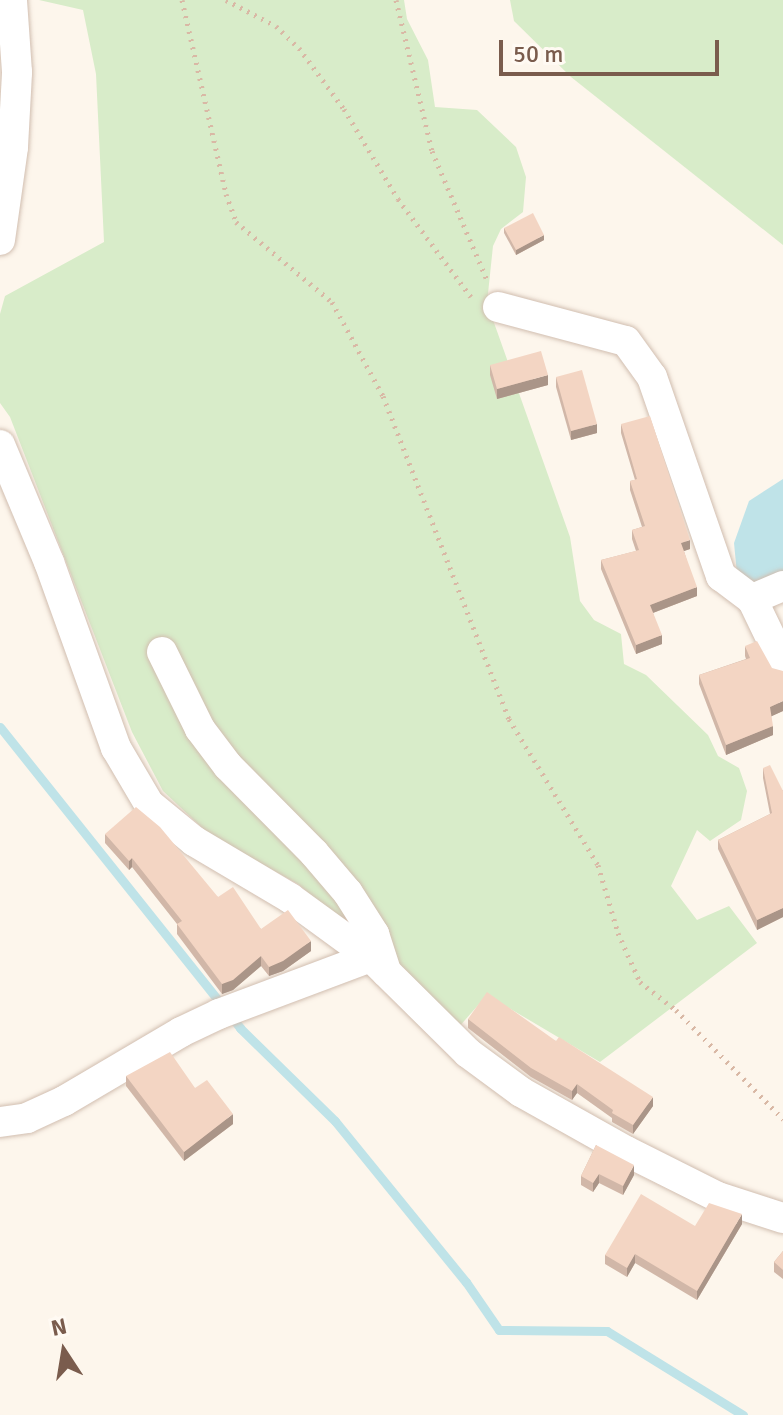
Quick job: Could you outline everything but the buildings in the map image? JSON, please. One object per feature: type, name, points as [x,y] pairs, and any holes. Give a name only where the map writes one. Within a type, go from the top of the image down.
[{"type":"street","points":[[0,240],[15,117],[17,72],[12,0]]},
{"type":"street","points":[[498,307],[626,341],[652,377],[721,576],[752,599],[783,663]]},
{"type":"street","points":[[0,445],[49,562],[116,748],[149,804],[194,841],[290,898],[379,965],[468,1053],[521,1092],[626,1151],[718,1197],[783,1218]]},
{"type":"street","points":[[752,599],[783,586]]},
{"type":"street","points":[[162,652],[200,729],[228,766],[314,853],[348,893],[374,934],[379,965]]},
{"type":"street","points":[[0,1122],[27,1118],[64,1101],[181,1032],[225,1011],[379,965]]},
{"type":"path","points":[[182,0],[202,76],[226,194],[236,222],[332,302],[383,396],[509,719],[598,865],[618,933],[640,982],[676,1010],[783,1119]]},
{"type":"path","points":[[226,0],[276,26],[299,48],[344,109],[376,167],[466,293],[479,303],[498,307]]},
{"type":"path","points":[[396,0],[432,151],[498,307]]},
{"type":"green space","points":[[39,0],[404,0],[407,19],[428,60],[435,107],[477,110],[516,147],[526,177],[523,212],[501,229],[493,246],[487,303],[570,537],[580,601],[594,620],[621,634],[624,664],[646,675],[708,735],[718,756],[739,768],[747,791],[741,820],[710,841],[697,830],[671,886],[697,920],[729,906],[757,943],[600,1062],[487,995],[458,1028],[416,985],[298,884],[211,836],[163,791],[132,732],[10,417],[0,403],[0,314],[5,296],[104,242],[96,74],[83,10]]},
{"type":"green space","points":[[510,0],[783,0],[783,245],[571,77],[514,21]]},
{"type":"water","points":[[783,479],[783,572],[750,587],[737,574],[734,543],[749,501]]},
{"type":"waterway","points":[[0,727],[240,1028],[335,1121],[466,1282],[499,1330],[607,1331],[743,1415]]}]
